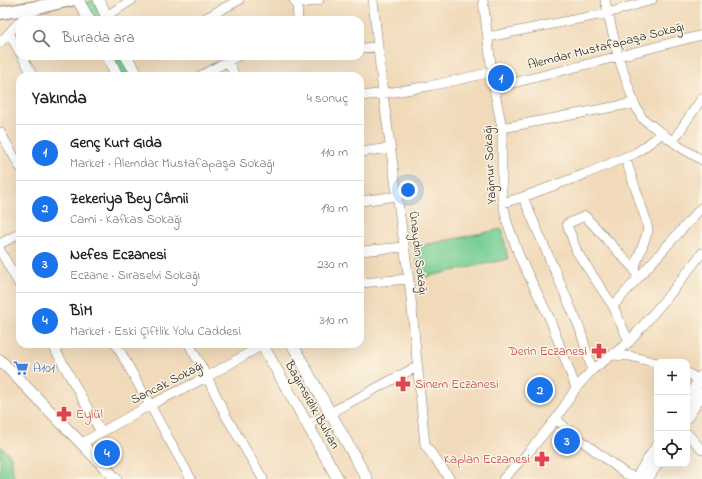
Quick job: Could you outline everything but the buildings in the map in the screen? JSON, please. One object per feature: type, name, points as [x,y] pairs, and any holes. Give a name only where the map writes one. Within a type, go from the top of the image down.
[{"type":"main road","points":[[0,13],[71,0]]},
{"type":"street","points":[[78,0],[87,16]]},
{"type":"street","points":[[100,0],[106,16]]},
{"type":"street","points":[[110,16],[132,0]]},
{"type":"street","points":[[210,16],[240,0]]},
{"type":"street","points":[[297,16],[295,2],[319,0]]},
{"type":"street","name":"Ünaydın Sokağı","points":[[374,0],[383,94],[408,278],[425,445],[450,479]]},
{"type":"street","name":"Yağmur Sokağı","points":[[483,0],[494,88],[502,128],[504,203],[508,222],[520,258],[549,317],[576,388]]},
{"type":"street","points":[[605,0],[618,56],[634,103],[642,118],[702,160]]},
{"type":"street","points":[[488,37],[608,13],[652,0]]},
{"type":"street","points":[[25,16],[49,5]]},
{"type":"street","points":[[0,42],[16,26]]},
{"type":"street","points":[[9,33],[16,46]]},
{"type":"street","name":"Alemdar Mustafapaşa Sokağı","points":[[494,88],[702,35]]},
{"type":"street","points":[[364,48],[378,47]]},
{"type":"street","points":[[24,60],[31,72]]},
{"type":"street","points":[[110,60],[115,72]]},
{"type":"street","points":[[130,60],[136,72]]},
{"type":"street","points":[[207,72],[228,61],[233,72]]},
{"type":"street","points":[[364,96],[383,94],[439,84],[492,72]]},
{"type":"street","points":[[673,141],[702,98]]},
{"type":"street","points":[[502,128],[634,103]]},
{"type":"street","points":[[0,132],[16,159]]},
{"type":"street","points":[[504,203],[636,153],[663,134]]},
{"type":"street","points":[[364,151],[391,148]]},
{"type":"street","points":[[625,157],[646,220],[648,231],[634,268]]},
{"type":"street","points":[[364,200],[397,196]]},
{"type":"street","points":[[523,197],[580,329],[592,370]]},
{"type":"street","points":[[613,306],[702,207]]},
{"type":"street","points":[[629,342],[613,306],[577,252],[567,224],[585,216],[634,268],[638,278]]},
{"type":"street","points":[[0,244],[16,235]]},
{"type":"street","points":[[364,251],[404,247]]},
{"type":"street","points":[[0,250],[16,279]]},
{"type":"street","points":[[503,479],[526,456],[556,419],[576,388],[592,370],[629,342],[670,294],[702,253]]},
{"type":"street","points":[[364,283],[408,278]]},
{"type":"street","points":[[54,348],[101,432]]},
{"type":"street","points":[[118,348],[191,479]]},
{"type":"street","points":[[191,348],[226,416],[263,479]]},
{"type":"street","name":"Sancak Sokağı","points":[[82,443],[150,405],[207,377],[255,348]]},
{"type":"street","name":"Bağımsızlık Bulvarı","points":[[264,348],[338,479]]},
{"type":"street","name":"Bağımsızlık Bulvarı","points":[[294,348],[366,479]]},
{"type":"street","points":[[612,355],[630,356],[654,362]]},
{"type":"street","points":[[2,364],[116,479]]},
{"type":"street","points":[[307,425],[418,366]]},
{"type":"street","points":[[690,374],[701,378],[690,395]]},
{"type":"street","points":[[690,412],[702,394]]},
{"type":"street","points":[[556,419],[574,435],[626,474],[641,479]]},
{"type":"street","points":[[690,436],[702,450]]},
{"type":"street","points":[[641,479],[654,452]]},
{"type":"street","points":[[641,479],[654,467]]},
{"type":"green space","points":[[94,0],[102,16],[89,16],[83,4]]},
{"type":"green space","points":[[113,60],[125,60],[133,72],[119,72]]},
{"type":"green space","points":[[502,229],[508,259],[420,278],[414,247]]},
{"type":"green space","points":[[0,446],[11,456],[14,479],[0,479]]},
{"type":"place","name":"Genç Kurt Gıda","points":[[501,78]]},
{"type":"place","name":"Derin Eczanesi","points":[[599,351]]},
{"type":"place","name":"A101","points":[[21,368]]},
{"type":"place","name":"Sinem Eczanesi","points":[[403,384]]},
{"type":"place","name":"Zekeriya Bey Câmii","points":[[540,390]]},
{"type":"place","name":"Eylül","points":[[64,414]]},
{"type":"place","name":"Nefes Eczanesi","points":[[567,441]]},
{"type":"place","name":"BİM","points":[[107,453]]},
{"type":"place","name":"Kaplan Eczanesi","points":[[542,459]]}]
